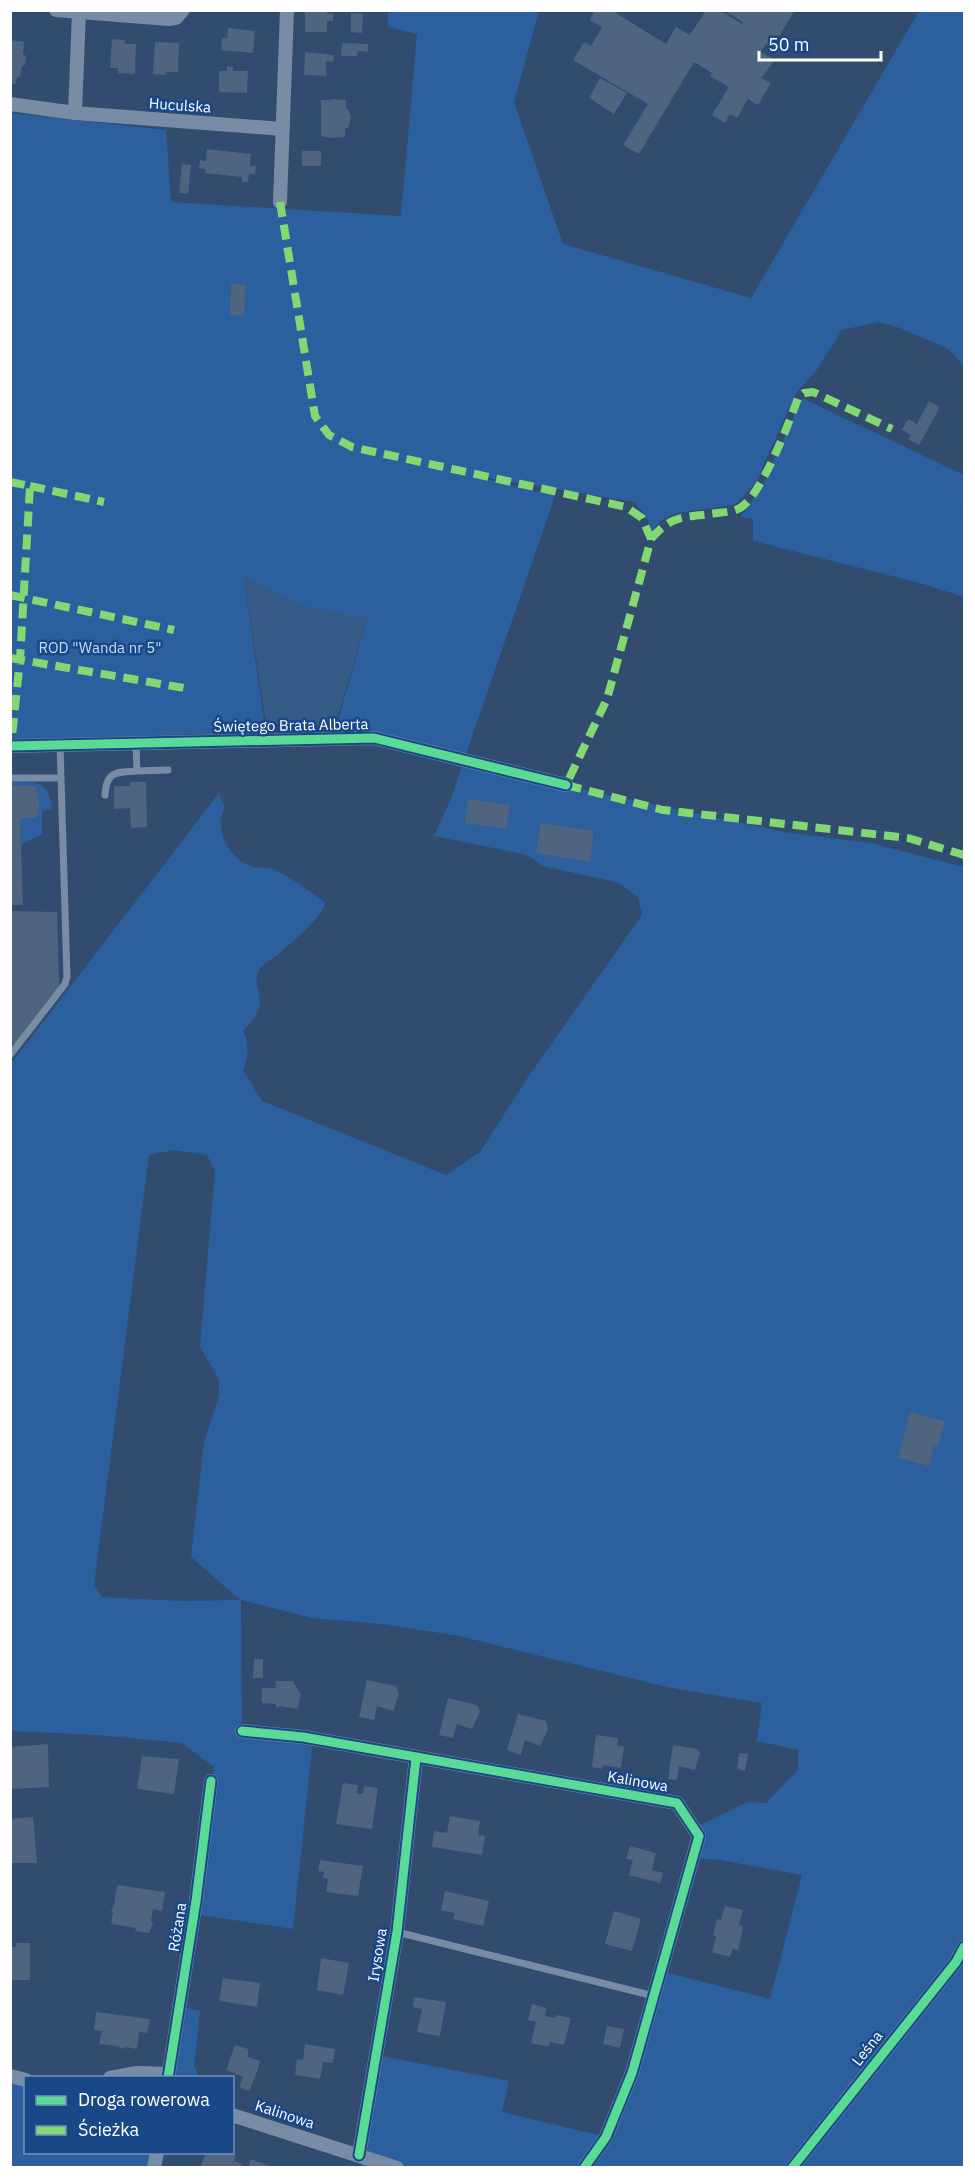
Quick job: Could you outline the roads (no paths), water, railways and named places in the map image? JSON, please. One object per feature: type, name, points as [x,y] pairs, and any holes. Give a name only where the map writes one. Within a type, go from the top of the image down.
[{"type":"street","points":[[56,10],[168,19],[176,18],[183,10]]},
{"type":"street","points":[[280,202],[287,10]]},
{"type":"street","points":[[75,113],[79,12]]},
{"type":"street","name":"Huculska","points":[[10,104],[75,113],[283,129]]},
{"type":"street","name":"Świętego Brata Alberta","points":[[10,746],[374,738],[566,785]]},
{"type":"street","name":"Kalinowa","points":[[242,1731],[303,1737],[677,1803],[699,1836],[632,2073],[606,2137],[584,2168]]},
{"type":"street","name":"Irysowa","points":[[359,2155],[397,1932],[416,1758]]},
{"type":"street","name":"Różana","points":[[168,2076],[194,1914],[211,1780]]},
{"type":"street","name":"Leśna","points":[[792,2168],[956,1962],[964,1947]]},
{"type":"street","points":[[121,2076],[137,2073],[168,2076]]},
{"type":"street","name":"Kalinowa","points":[[234,2116],[397,2168]]},
{"type":"lane","points":[[136,744],[137,771]]},
{"type":"lane","points":[[10,1055],[65,984],[67,977],[60,745]]},
{"type":"lane","points":[[105,795],[106,783],[113,774],[168,770]]},
{"type":"lane","points":[[10,778],[62,778]]},
{"type":"lane","points":[[397,1932],[654,1996]]},
{"type":"park label","name":"ROD \"Wanda nr 5\"","points":[[100,647]]}]
